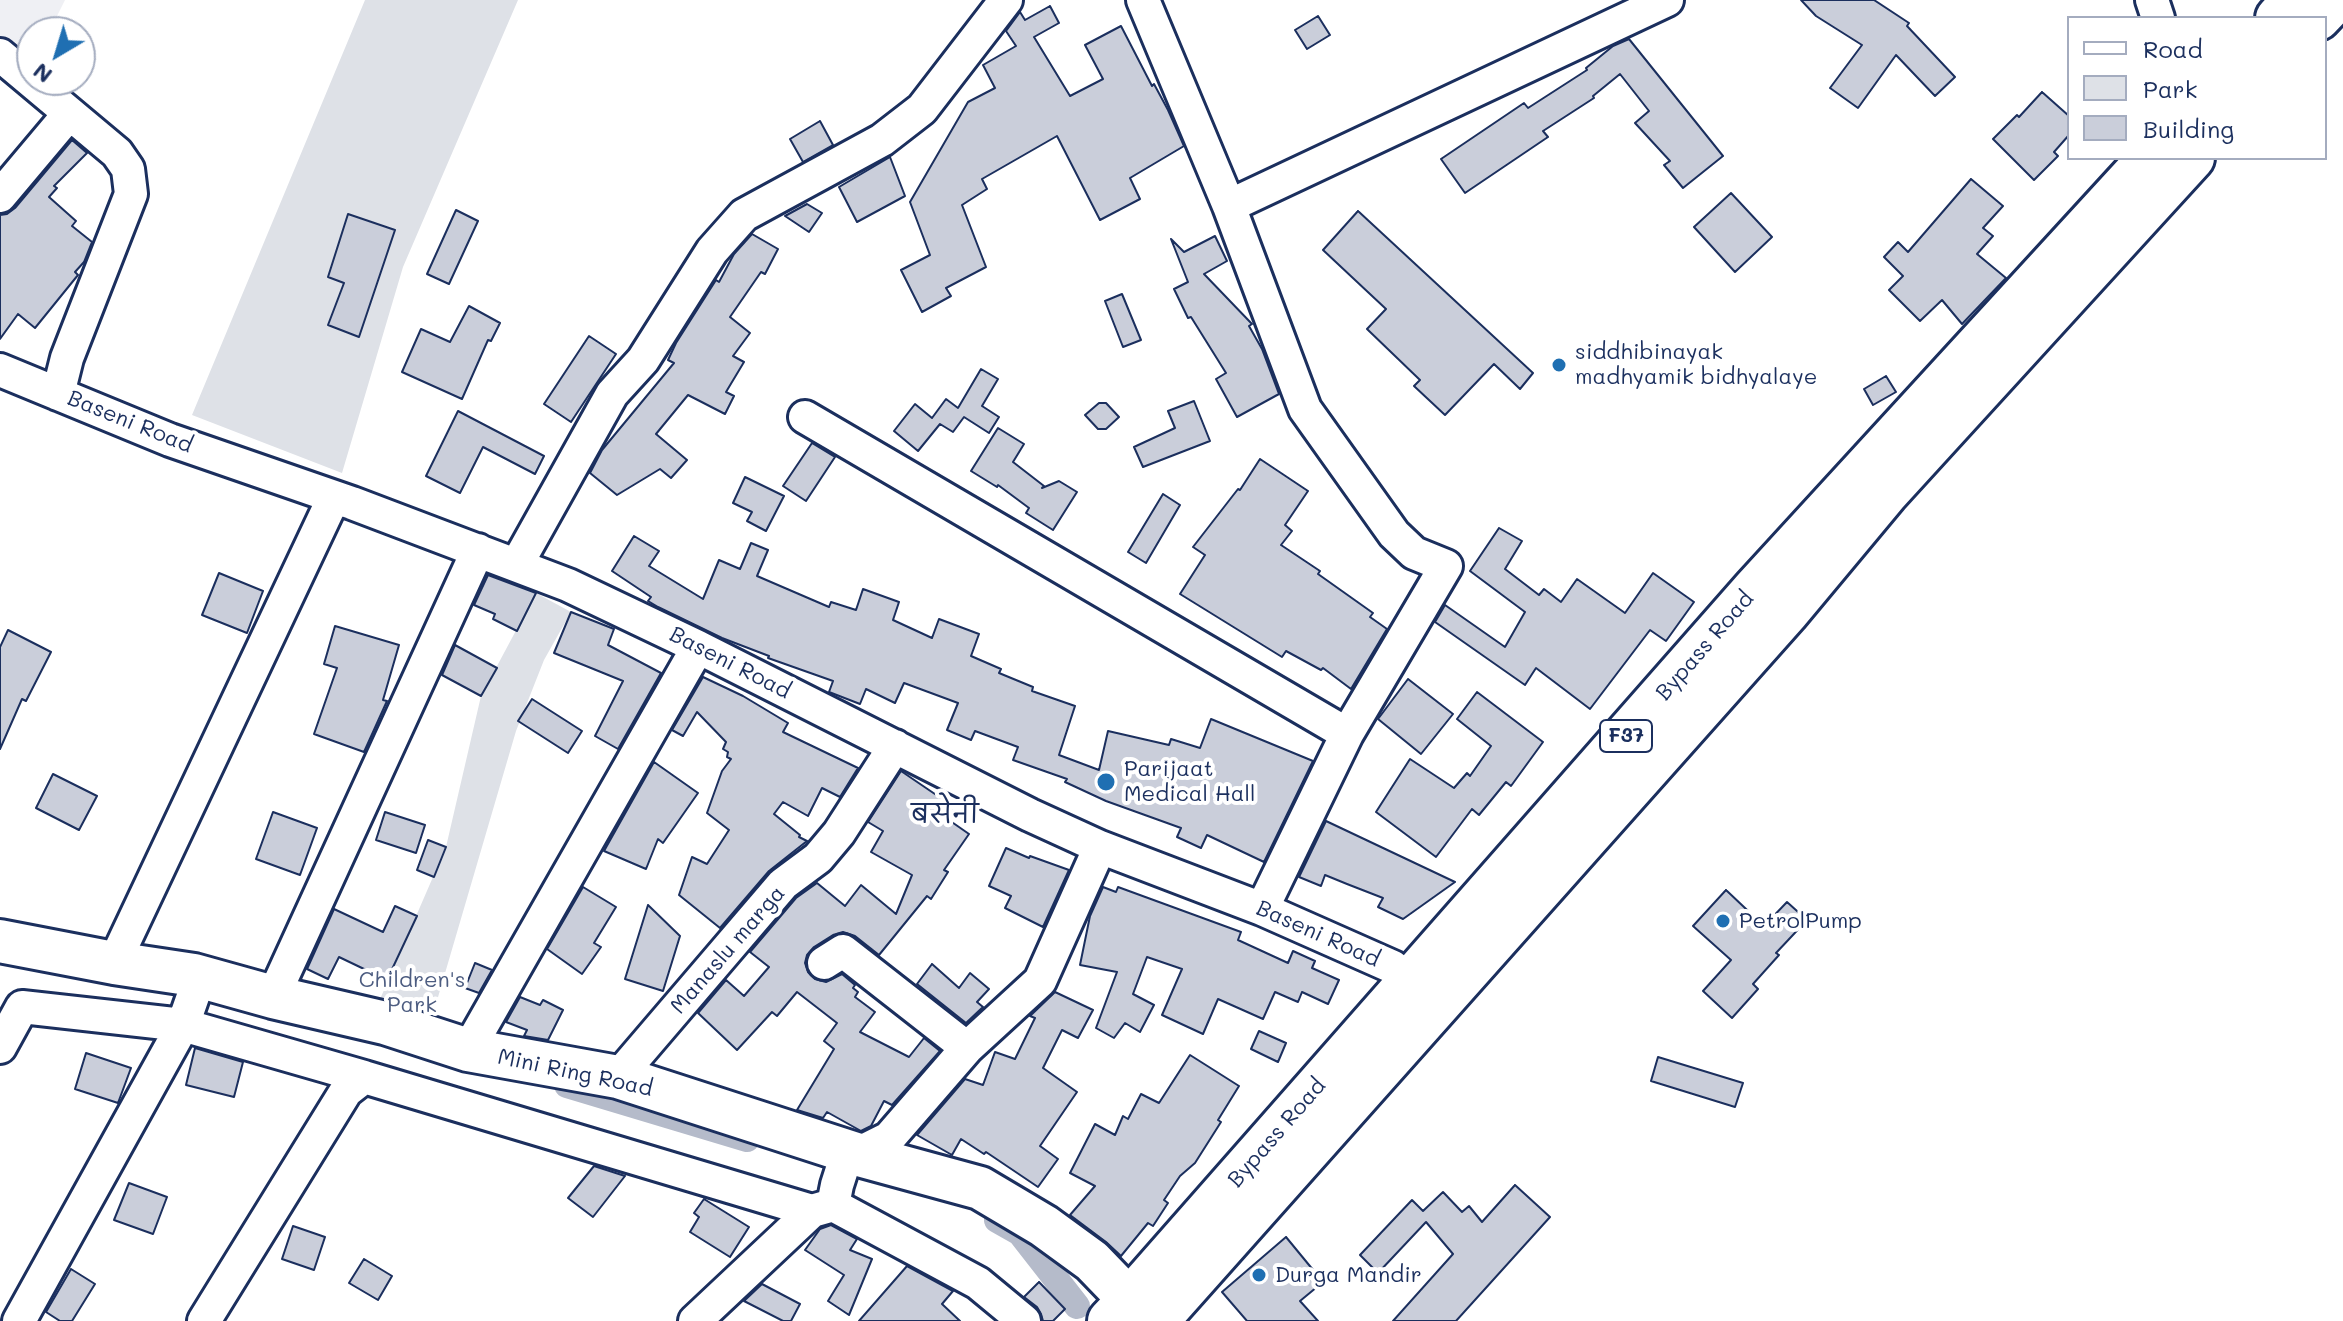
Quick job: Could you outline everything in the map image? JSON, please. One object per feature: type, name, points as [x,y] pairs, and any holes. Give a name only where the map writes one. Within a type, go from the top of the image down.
[{"type":"highway","points":[[2280,16],[2295,0]]},
{"type":"highway","points":[[2320,16],[2335,0]]},
{"type":"highway","name":"Bypass Road","points":[[1425,992],[1766,577],[2148,160]]},
{"type":"highway","name":"Bypass Road","points":[[1137,1316],[1425,992],[1786,613],[1886,493],[2190,160]]},
{"type":"main road","name":"Mini Ring Road","points":[[0,941],[114,963],[190,999],[273,997],[385,1023],[468,1050],[618,1077],[837,1183],[980,1188],[1044,1226],[1092,1261],[1137,1316]]},
{"type":"street","points":[[517,564],[612,394],[643,360],[712,251],[744,215],[882,140],[922,109],[1006,0]]},
{"type":"street","points":[[1143,0],[1229,206],[1305,409],[1394,534],[1414,553],[1446,566],[1347,734],[1262,909]]},
{"type":"street","points":[[1229,206],[1667,0]]},
{"type":"street","points":[[0,55],[117,153],[128,169],[131,194],[67,358],[58,394]]},
{"type":"street","points":[[0,196],[69,114]]},
{"type":"street","name":"Baseni Road","points":[[0,370],[170,440],[334,497],[568,585],[1100,847],[1262,909],[1393,967],[1425,992]]},
{"type":"street","points":[[805,417],[1347,734]]},
{"type":"street","points":[[114,963],[334,497]]},
{"type":"street","points":[[273,997],[478,550]]},
{"type":"street","points":[[468,1050],[698,647]]},
{"type":"street","name":"Manaslu marga","points":[[618,1077],[783,884],[818,858],[839,833],[895,746]]},
{"type":"street","points":[[695,1321],[837,1183],[889,1138],[967,1048],[1040,981],[1100,847]]},
{"type":"street","points":[[824,963],[843,951],[967,1048]]},
{"type":"street","points":[[19,1321],[190,999]]},
{"type":"street","points":[[0,1047],[11,1005],[190,999],[364,1077],[837,1183],[978,1283],[1024,1321]]},
{"type":"street","points":[[204,1321],[346,1091],[364,1077]]},
{"type":"shaded area","points":[[0,0],[65,0],[57,16],[16,16],[16,56],[0,46]]},
{"type":"green space","points":[[365,0],[518,0],[403,267],[342,473],[192,415]]},
{"type":"green space","name":"Children's Park","points":[[536,593],[571,612],[544,660],[516,731],[431,1021],[371,1020],[446,847],[481,696]]},
{"type":"building","points":[[1801,0],[1874,0],[1909,23],[1907,26],[1955,77],[1935,96],[1896,55],[1858,108],[1830,88],[1862,45],[1816,16]]},
{"type":"building","points":[[1050,6],[1059,23],[1034,37],[1070,96],[1103,79],[1085,45],[1121,26],[1168,110],[1184,146],[1130,178],[1140,199],[1100,220],[1057,136],[982,179],[987,189],[962,205],[986,267],[946,288],[951,296],[922,312],[901,270],[930,255],[910,202],[968,102],[995,88],[983,65],[1016,46],[1006,31],[1020,12],[1025,20]]},
{"type":"building","points":[[1318,16],[1330,35],[1307,49],[1295,30]]},
{"type":"building","points":[[1629,39],[1723,156],[1683,188],[1664,165],[1670,161],[1635,123],[1649,111],[1620,74],[1594,98],[1543,131],[1548,137],[1465,193],[1441,159],[1524,103],[1528,108],[1587,70],[1613,46]]},
{"type":"building","points":[[2042,92],[2067,114],[2067,137],[2054,152],[2058,156],[2034,180],[1993,139],[2017,115],[2019,117]]},
{"type":"building","points":[[820,121],[833,145],[803,162],[790,139]]},
{"type":"building","points":[[72,140],[87,153],[54,186],[57,188],[49,197],[76,221],[72,226],[92,242],[84,262],[75,272],[78,275],[35,328],[18,314],[0,339],[0,215],[15,208]]},
{"type":"building","points":[[890,157],[905,196],[857,222],[839,187]]},
{"type":"building","points":[[1971,179],[2003,206],[1983,228],[1993,236],[1977,254],[2006,278],[1962,324],[1942,300],[1920,321],[1889,290],[1903,276],[1884,257],[1898,242],[1908,252]]},
{"type":"building","points":[[1731,193],[1772,237],[1735,272],[1694,227]]},
{"type":"building","points":[[807,204],[822,213],[809,232],[785,216]]},
{"type":"building","points":[[456,210],[478,221],[449,284],[427,274]]},
{"type":"building","points":[[1358,211],[1533,373],[1520,389],[1494,364],[1445,415],[1414,386],[1420,380],[1367,329],[1386,309],[1323,250]]},
{"type":"building","points":[[348,214],[395,230],[359,337],[328,325],[344,283],[328,277]]},
{"type":"building","points":[[752,234],[778,249],[765,274],[761,272],[730,317],[750,333],[733,356],[744,362],[726,392],[734,396],[725,414],[688,395],[656,434],[687,460],[671,478],[660,469],[617,495],[590,473],[602,450],[674,363],[668,360],[676,343],[716,280],[719,282],[734,254]]},
{"type":"building","points":[[1215,236],[1227,261],[1204,274],[1252,324],[1249,326],[1262,349],[1279,394],[1237,417],[1216,379],[1226,373],[1191,317],[1188,318],[1174,289],[1188,282],[1171,239],[1184,252]]},
{"type":"building","points":[[1122,294],[1141,340],[1123,347],[1105,301]]},
{"type":"building","points":[[469,306],[500,323],[491,341],[488,340],[462,399],[402,372],[421,329],[450,342]]},
{"type":"building","points":[[589,336],[616,354],[571,422],[544,404]]},
{"type":"building","points":[[981,369],[998,379],[982,406],[999,417],[989,433],[964,417],[953,432],[940,424],[918,451],[894,431],[915,404],[932,418],[946,399],[958,408]]},
{"type":"building","points":[[1886,376],[1896,392],[1873,405],[1864,389]]},
{"type":"building","points":[[1194,401],[1210,441],[1143,467],[1134,447],[1175,428],[1168,411]]},
{"type":"building","points":[[1099,403],[1106,403],[1119,417],[1106,429],[1098,429],[1085,415]]},
{"type":"building","points":[[458,411],[544,456],[535,474],[483,447],[460,493],[426,476]]},
{"type":"building","points":[[998,428],[1024,444],[1013,462],[1044,486],[1042,488],[1059,481],[1077,492],[1053,530],[1026,513],[1029,508],[998,485],[971,471]]},
{"type":"building","points":[[812,443],[835,457],[806,501],[783,486]]},
{"type":"building","points":[[1260,459],[1308,491],[1285,525],[1292,531],[1281,545],[1373,613],[1370,617],[1387,629],[1351,689],[1323,668],[1321,670],[1286,651],[1282,657],[1180,594],[1205,555],[1193,547],[1240,490]]},
{"type":"building","points":[[745,477],[784,496],[766,531],[747,521],[752,512],[733,503]]},
{"type":"building","points":[[1163,494],[1180,505],[1146,563],[1128,552]]},
{"type":"building","points":[[1499,528],[1522,541],[1505,569],[1539,595],[1544,589],[1561,602],[1577,579],[1625,613],[1653,573],[1694,602],[1666,641],[1650,630],[1590,709],[1536,668],[1525,685],[1435,622],[1445,605],[1505,647],[1525,612],[1470,571]]},
{"type":"building","points":[[634,536],[659,551],[649,566],[703,599],[719,560],[740,569],[751,543],[768,550],[757,576],[829,607],[831,602],[856,610],[863,589],[899,602],[893,620],[932,638],[939,619],[979,634],[971,656],[1001,669],[999,673],[1033,687],[1032,691],[1075,706],[1059,755],[1099,770],[1108,731],[1169,745],[1171,739],[1200,748],[1211,719],[1313,761],[1264,862],[1207,835],[1201,848],[1177,837],[1181,828],[1106,801],[1065,782],[1067,779],[1013,760],[1018,747],[975,731],[971,740],[947,730],[958,703],[904,683],[895,703],[866,689],[860,704],[829,692],[833,681],[768,658],[658,607],[648,601],[651,597],[612,571]]},
{"type":"building","points":[[219,573],[263,591],[247,633],[202,615]]},
{"type":"building","points":[[488,575],[536,593],[517,631],[493,619],[495,614],[474,605]]},
{"type":"building","points":[[571,612],[614,629],[608,645],[661,673],[618,749],[595,736],[623,681],[554,653]]},
{"type":"building","points":[[335,626],[399,645],[383,700],[387,701],[364,752],[314,734],[337,668],[324,664]]},
{"type":"building","points":[[8,630],[51,652],[26,701],[22,699],[0,749],[0,647]]},
{"type":"building","points":[[455,645],[497,668],[481,696],[442,675]]},
{"type":"building","points":[[703,677],[788,723],[783,732],[858,768],[840,797],[822,788],[808,816],[783,802],[774,814],[807,841],[769,871],[720,928],[679,895],[692,857],[707,864],[729,830],[707,813],[722,771],[731,759],[723,749],[726,742],[697,712],[683,736],[672,730]]},
{"type":"building","points":[[1408,679],[1453,714],[1421,754],[1378,719]]},
{"type":"building","points":[[1477,692],[1543,742],[1511,786],[1506,782],[1479,815],[1472,809],[1436,857],[1376,812],[1410,759],[1454,788],[1467,773],[1470,776],[1491,746],[1457,719]]},
{"type":"building","points":[[532,699],[582,731],[568,753],[518,721]]},
{"type":"building","points":[[654,762],[698,793],[663,843],[658,839],[646,869],[604,851]]},
{"type":"building","points":[[901,771],[954,807],[946,818],[969,834],[944,870],[948,872],[931,899],[927,896],[879,955],[855,936],[843,932],[814,947],[807,955],[805,963],[808,972],[815,979],[826,982],[842,974],[855,985],[853,988],[858,992],[855,997],[875,1012],[860,1032],[909,1057],[924,1038],[940,1051],[892,1105],[884,1101],[871,1126],[861,1131],[827,1112],[823,1118],[797,1110],[834,1049],[824,1041],[837,1023],[797,992],[777,1016],[772,1012],[737,1050],[698,1013],[726,980],[744,996],[769,967],[750,952],[796,898],[817,883],[845,906],[861,885],[896,914],[912,875],[871,852],[883,831],[868,822]]},
{"type":"building","points":[[53,774],[97,796],[79,830],[36,808]]},
{"type":"building","points":[[273,812],[317,828],[300,875],[256,859]]},
{"type":"building","points":[[385,812],[425,825],[416,853],[376,840]]},
{"type":"building","points":[[1326,821],[1455,882],[1403,919],[1378,907],[1383,898],[1325,875],[1321,886],[1299,877]]},
{"type":"building","points":[[428,840],[446,847],[434,877],[417,870]]},
{"type":"building","points":[[1006,848],[1069,870],[1043,927],[1005,908],[1011,896],[989,886]]},
{"type":"building","points":[[583,887],[616,907],[594,943],[601,947],[582,974],[547,949]]},
{"type":"building","points":[[1103,887],[1116,892],[1118,887],[1241,932],[1238,940],[1288,963],[1293,951],[1315,961],[1312,968],[1339,980],[1328,1004],[1302,992],[1298,1002],[1275,992],[1263,1019],[1218,999],[1203,1034],[1162,1015],[1182,969],[1147,957],[1133,994],[1154,1005],[1140,1032],[1125,1023],[1114,1038],[1096,1028],[1117,972],[1080,965],[1090,916]]},
{"type":"building","points":[[1726,890],[1764,926],[1787,902],[1807,920],[1776,953],[1779,955],[1753,984],[1758,989],[1732,1018],[1703,991],[1731,960],[1693,926]]},
{"type":"building","points":[[648,905],[680,936],[663,991],[625,979]]},
{"type":"building","points":[[395,906],[417,916],[387,980],[339,957],[328,979],[307,969],[334,909],[383,932]]},
{"type":"building","points":[[475,963],[492,970],[479,993],[465,988]]},
{"type":"building","points":[[932,964],[959,988],[970,973],[989,989],[977,1002],[983,1007],[966,1023],[917,984]]},
{"type":"building","points":[[1055,992],[1093,1010],[1078,1038],[1062,1030],[1043,1068],[1077,1092],[1040,1146],[1058,1159],[1038,1187],[961,1139],[952,1155],[917,1135],[965,1079],[983,1085],[995,1052],[1015,1059],[1035,1018],[1030,1016]]},
{"type":"building","points":[[520,997],[540,1005],[543,1000],[563,1010],[548,1040],[524,1036],[527,1030],[506,1022]]},
{"type":"building","points":[[1259,1031],[1286,1043],[1278,1062],[1251,1049]]},
{"type":"building","points":[[195,1048],[243,1062],[234,1097],[186,1085]]},
{"type":"building","points":[[86,1053],[131,1068],[118,1103],[75,1089]]},
{"type":"building","points":[[1190,1055],[1239,1086],[1195,1163],[1180,1176],[1164,1200],[1168,1203],[1153,1226],[1148,1223],[1121,1256],[1070,1215],[1095,1186],[1070,1173],[1095,1124],[1115,1135],[1123,1116],[1128,1119],[1141,1094],[1159,1103]]},
{"type":"building","points":[[1658,1057],[1743,1083],[1735,1107],[1651,1081]]},
{"type":"building","points":[[594,1166],[625,1176],[593,1217],[568,1198]]},
{"type":"building","points":[[129,1183],[167,1197],[153,1234],[114,1220]]},
{"type":"building","points":[[1515,1185],[1550,1217],[1456,1321],[1393,1321],[1453,1254],[1426,1222],[1378,1273],[1360,1255],[1412,1200],[1423,1211],[1443,1192],[1462,1212],[1469,1206],[1482,1222]]},
{"type":"building","points":[[704,1199],[749,1227],[730,1257],[690,1232],[699,1217],[694,1213]]},
{"type":"building","points":[[831,1225],[857,1239],[850,1250],[872,1259],[849,1315],[828,1301],[844,1275],[805,1250],[820,1229]]},
{"type":"building","points":[[293,1226],[325,1237],[314,1270],[282,1259]]},
{"type":"building","name":"Durga Mandir","points":[[1286,1237],[1323,1282],[1300,1301],[1318,1321],[1247,1321],[1222,1292]]},
{"type":"building","points":[[364,1259],[392,1276],[378,1300],[349,1283]]},
{"type":"building","points":[[907,1266],[953,1291],[942,1304],[960,1321],[859,1321]]},
{"type":"building","points":[[71,1269],[95,1284],[72,1321],[60,1321],[46,1312]]},
{"type":"building","points":[[1039,1282],[1065,1309],[1053,1321],[1043,1321],[1037,1307],[1024,1297]]},
{"type":"building","points":[[762,1284],[800,1304],[791,1321],[783,1321],[744,1301]]},
{"type":"waterway","points":[[567,1085],[747,1139]]},
{"type":"waterway","points":[[997,1220],[1020,1233],[1077,1306]]},
{"type":"place","name":"siddhibinayak madhyamik bidhyalaye","points":[[1559,365]]},
{"type":"place","name":"Parijaat Medical Hall","points":[[1106,782]]},
{"type":"place","name":"PetrolPump","points":[[1723,921]]},
{"type":"place","name":"Durga Mandir","points":[[1259,1275]]},
{"type":"district","name":"बसेनी","points":[[945,815]]}]
